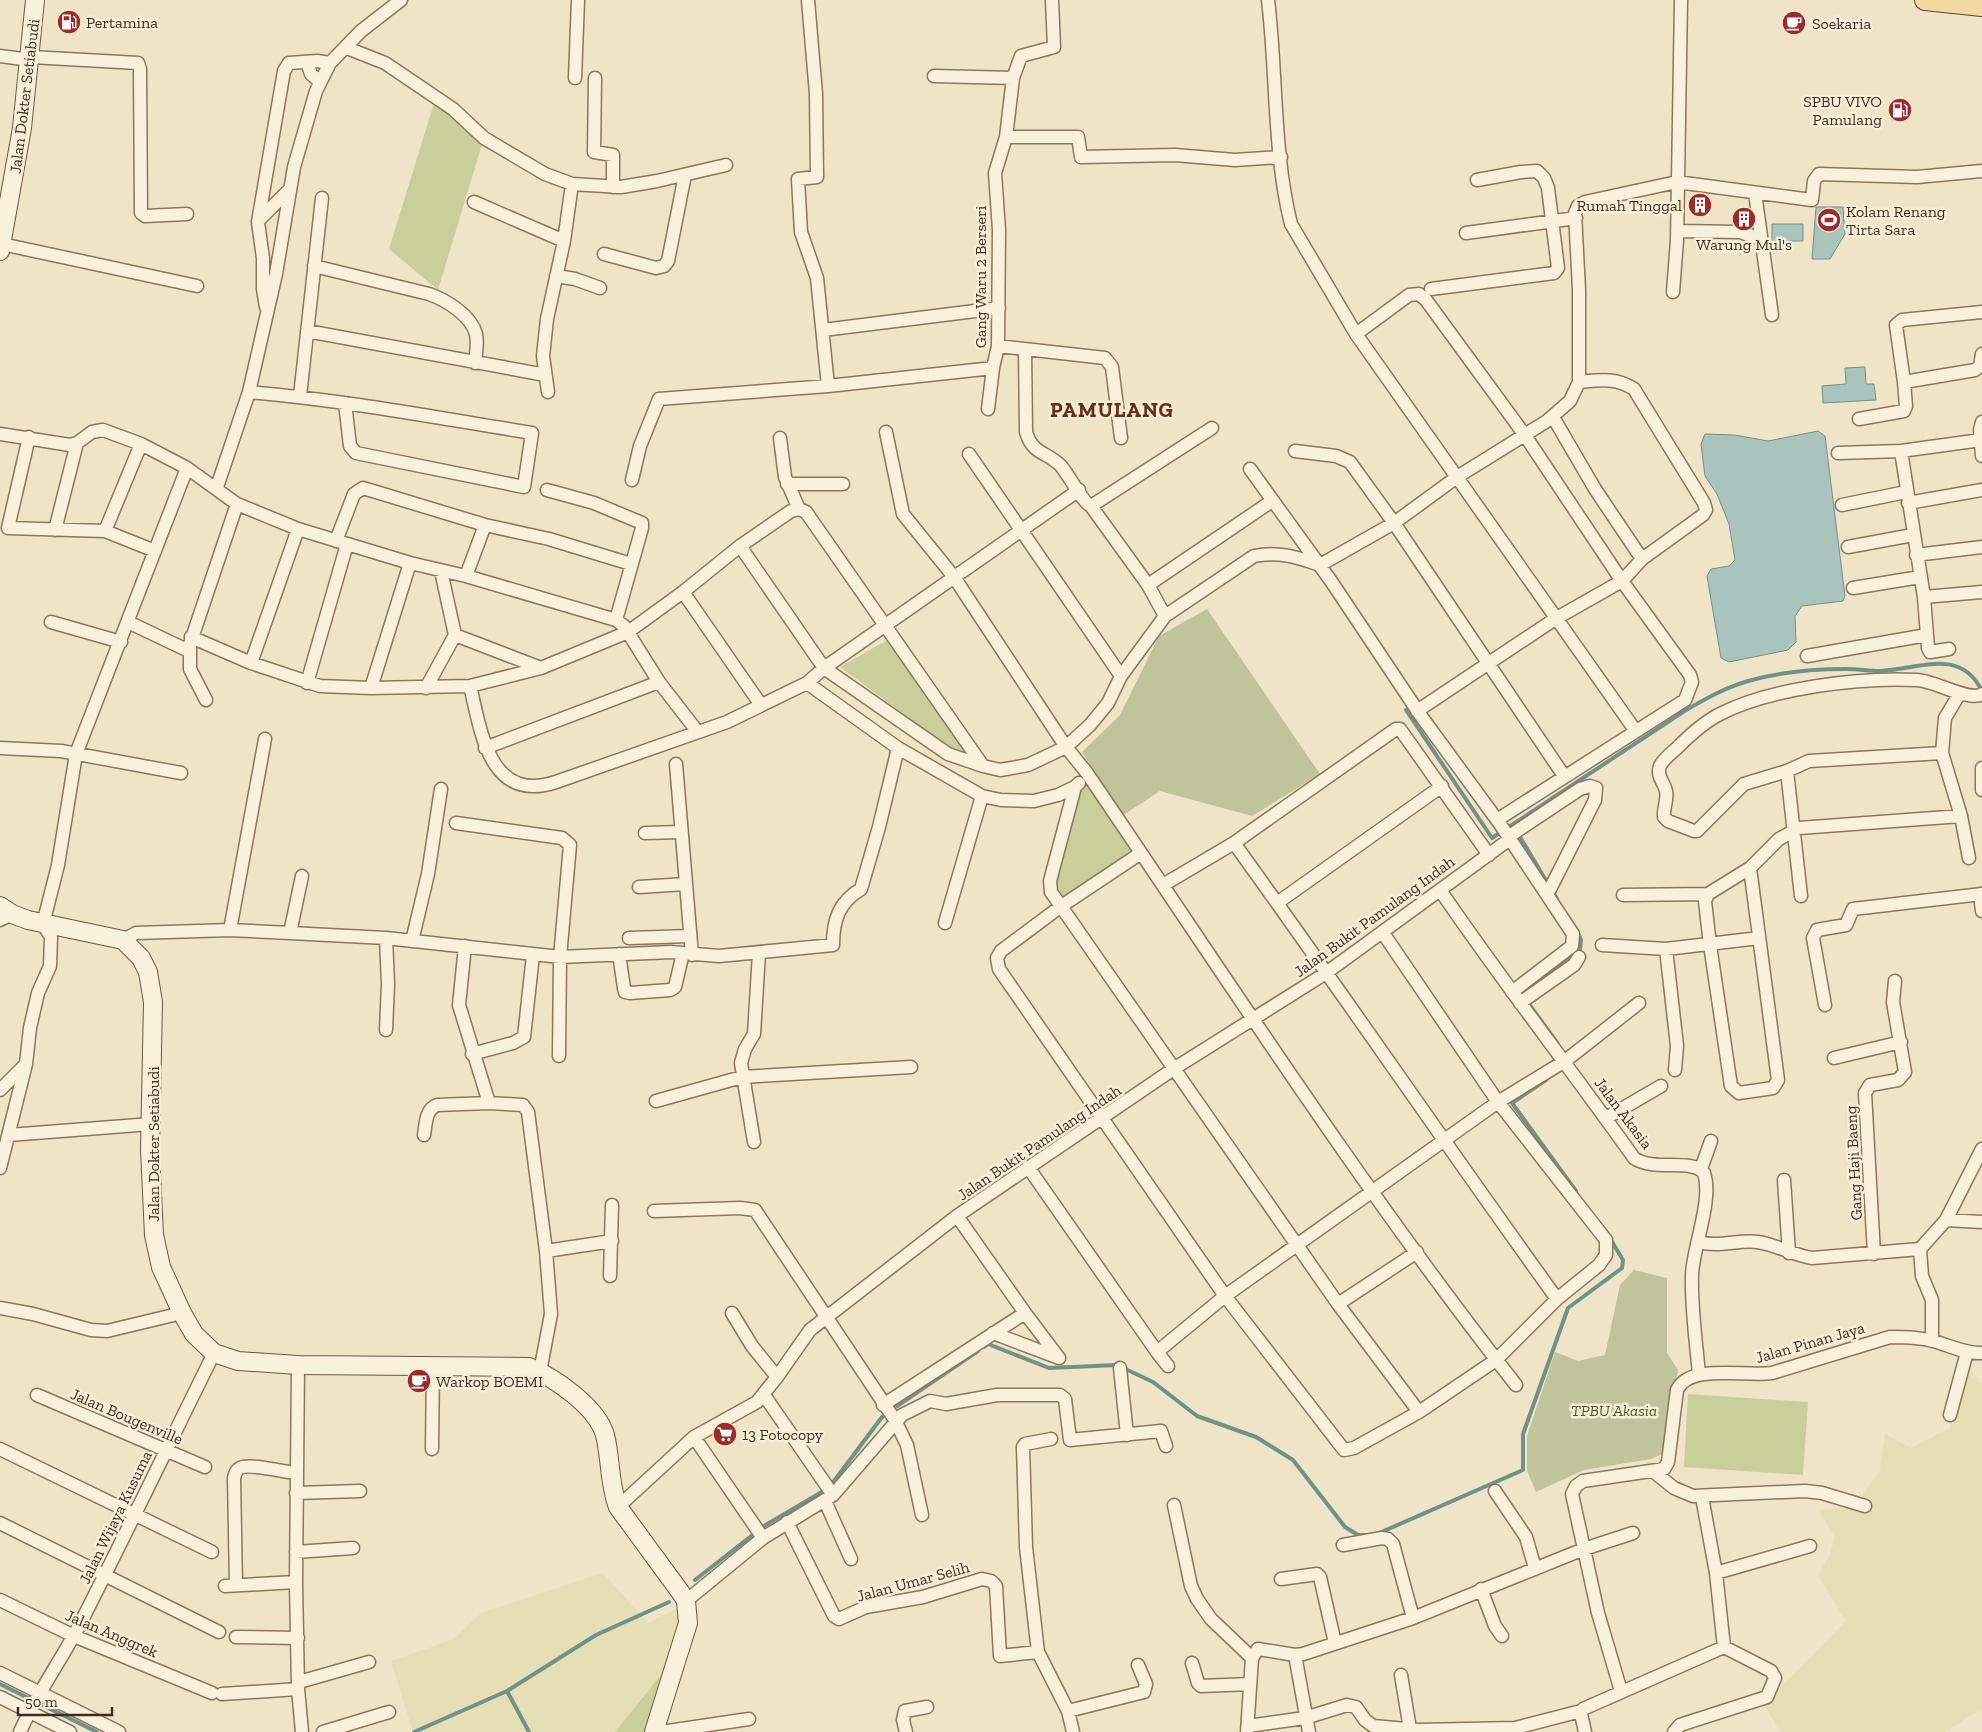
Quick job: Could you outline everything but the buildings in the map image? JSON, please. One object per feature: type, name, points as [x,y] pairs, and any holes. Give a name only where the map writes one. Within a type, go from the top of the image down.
[{"type":"main road","name":"Jalan Dokter Setiabudi","points":[[1,247],[22,128],[35,0]]},
{"type":"main road","points":[[1925,0],[1982,6]]},
{"type":"main road","points":[[4,914],[123,940]]},
{"type":"main road","name":"Jalan Dokter Setiabudi","points":[[123,940],[141,958],[151,983],[154,1009],[150,1176],[154,1235],[158,1256],[167,1283],[194,1334],[214,1353],[238,1361],[298,1365],[529,1367],[540,1372],[583,1403],[598,1420],[605,1437],[614,1495],[618,1507],[686,1601]]},
{"type":"main road","points":[[654,1732],[688,1623],[686,1601]]},
{"type":"street","points":[[217,487],[249,392],[267,312],[290,189],[308,113],[320,82],[330,63],[347,48],[360,31],[401,0]]},
{"type":"street","points":[[575,78],[578,0]]},
{"type":"street","points":[[808,0],[816,94],[817,177],[798,179],[801,232],[817,278],[828,386]]},
{"type":"street","name":"Gang Waru 2 Berseri","points":[[632,480],[640,446],[659,399],[828,386],[993,368],[998,346],[999,308],[995,173],[1006,137],[1013,78],[1021,56],[1054,47],[1052,0]]},
{"type":"street","points":[[1268,0],[1281,157],[1291,224],[1356,334],[1635,730]]},
{"type":"street","points":[[1673,292],[1677,231],[1681,0]]},
{"type":"street","points":[[347,48],[385,63],[453,109],[484,138],[545,174],[572,184],[613,187],[652,182],[726,165]]},
{"type":"street","points":[[0,56],[138,63],[140,69],[141,213],[145,216],[187,214]]},
{"type":"street","points":[[267,312],[263,289],[263,258],[258,222],[284,71],[289,63],[317,60],[330,63]]},
{"type":"street","points":[[307,62],[311,74],[320,82]]},
{"type":"street","points":[[934,76],[1013,78]]},
{"type":"street","points":[[594,78],[594,152],[613,154],[613,187]]},
{"type":"street","points":[[1006,137],[1078,137],[1081,157],[1175,155],[1235,160],[1281,157]]},
{"type":"street","points":[[1320,566],[1394,523],[1457,477],[1553,417],[1570,401],[1578,382],[1579,290],[1576,218],[1578,206],[1585,202],[1677,182],[1812,200],[1814,181],[1819,174],[1917,177],[1982,171]]},
{"type":"street","points":[[1431,289],[1554,273],[1558,268],[1548,188],[1544,178],[1537,172],[1521,172],[1477,180]]},
{"type":"street","points":[[604,254],[656,268],[664,266],[668,261],[685,174]]},
{"type":"street","points":[[548,392],[543,356],[547,319],[564,241],[572,184]]},
{"type":"street","points":[[258,222],[290,189]]},
{"type":"street","points":[[1755,193],[1772,315]]},
{"type":"street","points":[[300,396],[322,198]]},
{"type":"street","points":[[474,202],[564,241]]},
{"type":"street","points":[[1466,233],[1576,218]]},
{"type":"street","points":[[1677,231],[1740,232],[1761,239]]},
{"type":"street","points":[[1,247],[197,286]]},
{"type":"street","points":[[314,266],[429,294],[446,302],[471,322],[476,336],[476,363]]},
{"type":"street","points":[[556,276],[575,279],[600,288]]},
{"type":"street","points":[[1356,334],[1409,295],[1419,294],[1426,300],[1524,434],[1622,581],[1690,675],[1692,682],[1685,700],[1564,776],[1508,831]]},
{"type":"street","points":[[823,330],[999,308]]},
{"type":"street","points":[[1859,420],[1894,415],[1904,411],[1906,406],[1896,325],[1898,322],[1982,312]]},
{"type":"street","points":[[307,331],[540,374]]},
{"type":"street","points":[[998,346],[1105,358],[1108,360],[1112,368],[1121,438]]},
{"type":"street","points":[[1025,349],[1026,432],[1030,444],[1057,463],[1079,490],[1084,501],[1091,506],[1148,585],[1165,616]]},
{"type":"street","points":[[1904,382],[1975,370],[1980,366],[1982,354]]},
{"type":"street","points":[[988,409],[993,368]]},
{"type":"street","points":[[1417,711],[1555,619],[1622,581],[1642,559],[1703,515],[1706,510],[1704,503],[1634,389],[1622,381],[1578,382]]},
{"type":"street","points":[[249,392],[300,396],[345,403],[532,433],[524,487],[356,453],[350,446],[345,403]]},
{"type":"street","points":[[1553,417],[1595,489],[1642,559]]},
{"type":"street","points":[[1982,422],[1980,440],[1982,456]]},
{"type":"street","points":[[1091,506],[1212,428]]},
{"type":"street","points":[[0,434],[29,437],[70,445],[77,444],[92,432],[103,430],[140,444],[187,468],[217,487],[237,504],[298,529],[410,563],[466,576],[616,620],[624,626],[659,682],[697,731]]},
{"type":"street","points":[[886,432],[903,514],[954,578],[1066,747],[1087,773],[1372,1190],[1516,1385]]},
{"type":"street","points":[[29,437],[8,528],[105,531],[155,551]]},
{"type":"street","points":[[780,438],[788,484],[799,509]]},
{"type":"street","points":[[1838,453],[1901,451],[1980,440]]},
{"type":"street","points":[[55,530],[77,444]]},
{"type":"street","points":[[105,531],[140,444]]},
{"type":"street","points":[[1295,451],[1344,457],[1394,523],[1564,776]]},
{"type":"street","points":[[1901,451],[1924,597],[1930,652],[1949,649]]},
{"type":"street","points":[[969,454],[1121,676]]},
{"type":"street","points":[[0,1168],[26,1064],[30,1028],[38,993],[50,966],[51,938],[43,924],[58,864],[76,754],[187,468]]},
{"type":"street","points":[[1250,470],[1320,566],[1417,711],[1508,831],[1573,934],[1574,942],[1572,946],[1512,992]]},
{"type":"street","points":[[788,484],[843,484]]},
{"type":"street","points":[[307,683],[354,494],[363,488],[486,525],[549,540],[631,564]]},
{"type":"street","points":[[546,490],[594,503],[642,523],[616,620]]},
{"type":"street","points":[[470,686],[485,748],[501,772],[514,780],[541,787],[727,722],[806,682],[1079,490]]},
{"type":"street","points":[[1842,504],[1982,490]]},
{"type":"street","points":[[1148,585],[1272,501]]},
{"type":"street","points":[[206,700],[206,696],[192,677],[189,651],[191,637],[237,504]]},
{"type":"street","points":[[191,637],[251,663],[307,683],[371,688],[470,686],[541,668],[628,632],[683,592],[740,546],[791,511],[799,509],[806,512],[983,766]]},
{"type":"street","points":[[466,576],[486,525]]},
{"type":"street","points":[[251,663],[298,529]]},
{"type":"street","points":[[1848,547],[1913,535]]},
{"type":"street","points":[[740,546],[824,668],[948,754],[1000,770],[1028,765],[1066,747],[1090,725],[1108,703],[1121,676],[1165,616],[1254,556],[1268,553],[1294,556],[1320,566]]},
{"type":"street","points":[[1916,555],[1982,547]]},
{"type":"street","points":[[371,688],[410,563]]},
{"type":"street","points":[[426,688],[455,635],[441,571]]},
{"type":"street","points":[[1853,588],[1920,577]]},
{"type":"street","points":[[683,592],[761,704]]},
{"type":"street","points":[[1924,597],[1982,592]]},
{"type":"street","points":[[51,622],[121,642]]},
{"type":"street","points":[[128,622],[189,651]]},
{"type":"street","points":[[455,635],[541,668]]},
{"type":"street","points":[[1807,656],[1927,635]]},
{"type":"street","points":[[1942,753],[1821,759],[1744,784],[1698,831],[1694,832],[1668,822],[1664,817],[1666,791],[1659,774],[1661,764],[1694,730],[1719,714],[1749,702],[1782,693],[1841,684],[1899,679],[1933,682],[1960,693],[1980,695]]},
{"type":"street","points":[[485,748],[659,682]]},
{"type":"street","points":[[806,682],[898,748],[982,796],[1034,802],[1058,795],[1075,787],[1087,773]]},
{"type":"street","points":[[1940,685],[1949,708]]},
{"type":"street","points":[[1960,693],[1949,708],[1945,718],[1942,753],[1961,816],[1969,858]]},
{"type":"street","points":[[1163,885],[1234,843],[1396,729],[1400,729],[1489,854]]},
{"type":"street","points":[[230,930],[265,739]]},
{"type":"street","points":[[0,748],[76,754],[181,773]]},
{"type":"street","points":[[123,940],[136,933],[230,930],[386,938],[533,955],[560,956],[759,953],[833,945],[836,913],[853,893],[861,889],[879,827],[898,748]]},
{"type":"street","points":[[619,954],[625,992],[630,993],[670,990],[675,987],[688,954],[690,936],[676,764]]},
{"type":"street","points":[[1982,768],[1982,790]]},
{"type":"street","points":[[1787,771],[1792,830],[1802,896]]},
{"type":"street","points":[[1277,903],[1442,786]]},
{"type":"street","points":[[1508,831],[1580,789],[1590,786],[1596,788],[1594,800],[1548,892]]},
{"type":"street","points":[[1075,787],[1049,886],[1060,907],[1175,1068],[1338,1304],[1419,1412]]},
{"type":"street","points":[[412,941],[428,874],[441,789]]},
{"type":"street","points":[[944,923],[982,796]]},
{"type":"street","points":[[1750,868],[1778,1080],[1773,1088],[1739,1093],[1731,1086],[1710,944],[1705,900],[1708,894],[1750,868],[1779,839],[1798,828],[1961,816]]},
{"type":"street","points":[[456,823],[562,838],[570,845],[560,956],[559,1056]]},
{"type":"street","name":"Jalan Bukit Pamulang Indah","points":[[618,1507],[694,1437],[756,1402],[778,1377],[810,1330],[825,1316],[957,1216],[1028,1167],[1103,1119],[1175,1068],[1326,973],[1489,854],[1508,831]]},
{"type":"street","points":[[645,833],[681,832]]},
{"type":"street","points":[[1234,843],[1442,1141],[1557,1299]]},
{"type":"street","points":[[1141,853],[1060,907],[1001,951],[997,958],[999,968],[1225,1296],[1344,1450],[1354,1448],[1419,1412],[1496,1360],[1557,1299],[1599,1264],[1606,1255],[1606,1240],[1498,1102],[1382,932]]},
{"type":"street","points":[[290,933],[302,876]]},
{"type":"street","points":[[639,887],[686,884]]},
{"type":"street","name":"Jalan Akasia","points":[[1440,890],[1512,992],[1524,1000],[1634,1158],[1642,1164],[1701,1169]]},
{"type":"street","points":[[1623,894],[1708,894]]},
{"type":"street","points":[[1825,1005],[1813,938],[1817,930],[1848,924],[1853,909],[1981,894],[1982,911]]},
{"type":"street","points":[[629,938],[690,936]]},
{"type":"street","points":[[386,938],[388,984],[386,1030]]},
{"type":"street","points":[[1602,945],[1666,949],[1759,938]]},
{"type":"street","points":[[466,946],[459,1005],[472,1054],[489,1103]]},
{"type":"street","points":[[1666,949],[1677,1046],[1675,1070]]},
{"type":"street","points":[[754,1142],[742,1077],[743,1054],[754,1034],[759,953]]},
{"type":"street","points":[[472,1054],[513,1043],[524,1037],[533,955]]},
{"type":"street","points":[[1524,1000],[1574,965],[1579,957]]},
{"type":"street","name":"Gang Haji Baeng","points":[[1874,1254],[1865,1093],[1870,1085],[1898,1080],[1905,1072],[1893,1002],[1895,980]]},
{"type":"street","points":[[1157,1352],[1225,1296],[1498,1102],[1565,1061],[1639,1003]]},
{"type":"street","points":[[1834,1058],[1901,1042]]},
{"type":"street","points":[[0,1090],[26,1064]]},
{"type":"street","points":[[656,1101],[742,1077],[910,1067]]},
{"type":"street","points":[[1606,1118],[1661,1086]]},
{"type":"street","points":[[424,1136],[428,1113],[431,1108],[489,1103],[523,1105],[528,1112],[546,1251],[550,1322],[540,1372]]},
{"type":"street","points":[[9,1135],[151,1124]]},
{"type":"street","points":[[1621,1691],[1598,1613],[1572,1494],[1576,1486],[1583,1481],[1654,1472],[1664,1469],[1668,1462],[1677,1390],[1681,1382],[1699,1374],[1692,1272],[1699,1242],[1706,1184],[1701,1169],[1711,1140]]},
{"type":"street","points":[[1699,1242],[1710,1245],[1761,1242],[1789,1253],[1812,1258],[1920,1249],[1946,1220],[1982,1149]]},
{"type":"street","points":[[1028,1167],[1168,1366]]},
{"type":"street","points":[[1784,1180],[1789,1253]]},
{"type":"street","points":[[610,1276],[612,1205]]},
{"type":"street","points":[[654,1211],[740,1208],[755,1210],[883,1405],[895,1420],[908,1445],[922,1515]]},
{"type":"street","points":[[957,1216],[1058,1358],[993,1334]]},
{"type":"street","points":[[1946,1220],[1982,1222]]},
{"type":"street","points":[[546,1251],[612,1241]]},
{"type":"street","points":[[1920,1249],[1922,1276],[1932,1300],[1932,1341]]},
{"type":"street","points":[[1338,1304],[1417,1252]]},
{"type":"street","points":[[0,1308],[33,1314],[91,1330],[107,1331],[182,1313]]},
{"type":"street","points":[[732,1312],[752,1346],[778,1377]]},
{"type":"street","points":[[883,1405],[1025,1313]]},
{"type":"street","name":"Jalan Pinan Jaya","points":[[1699,1374],[1760,1375],[1890,1337],[1906,1337],[1932,1341],[1967,1352],[1982,1352]]},
{"type":"street","points":[[1950,1415],[1967,1352]]},
{"type":"street","name":"Jalan Wijaya Kusuma","points":[[20,1732],[29,1712],[74,1636],[214,1353]]},
{"type":"street","points":[[298,1365],[296,1582],[302,1732]]},
{"type":"street","points":[[432,1448],[433,1366]]},
{"type":"street","points":[[1120,1368],[1127,1435]]},
{"type":"street","points":[[764,1394],[820,1478],[829,1496],[851,1559]]},
{"type":"street","name":"Jalan Bougenville","points":[[36,1395],[206,1467]]},
{"type":"street","points":[[686,1601],[759,1533],[787,1522],[829,1496],[895,1420],[930,1401],[946,1404],[998,1395],[1060,1395],[1065,1399],[1070,1440],[1161,1431],[1166,1446]]},
{"type":"street","points":[[694,1437],[759,1533]]},
{"type":"street","points":[[1051,1439],[1025,1444],[1023,1447],[1026,1547],[1038,1652],[1068,1711],[1073,1732]]},
{"type":"street","points":[[0,1449],[212,1552]]},
{"type":"street","points":[[296,1473],[248,1466],[239,1468],[237,1471],[234,1478],[230,1586],[296,1582]]},
{"type":"street","points":[[1654,1472],[1674,1488],[1685,1493],[1702,1496],[1805,1491],[1822,1493],[1865,1506]]},
{"type":"street","points":[[296,1493],[360,1491]]},
{"type":"street","points":[[1495,1491],[1526,1537],[1535,1568]]},
{"type":"street","points":[[1702,1496],[1716,1573],[1724,1647]]},
{"type":"street","points":[[1174,1505],[1191,1586],[1197,1599],[1211,1619],[1252,1658]]},
{"type":"street","name":"Jalan Umar Selih","points":[[787,1522],[834,1616],[839,1619],[866,1607],[923,1597],[982,1579],[991,1581],[996,1586],[1000,1656],[1038,1652]]},
{"type":"street","points":[[0,1524],[219,1632]]},
{"type":"street","points":[[1633,1533],[1584,1549],[1413,1618],[1295,1656],[1262,1649],[1254,1653],[1252,1658],[1247,1729],[1305,1718],[1351,1706],[1356,1708],[1365,1720],[1373,1726],[1415,1730],[1515,1728],[1581,1711],[1621,1691],[1724,1647]]},
{"type":"street","points":[[1343,1545],[1382,1538],[1388,1539],[1393,1544],[1413,1618]]},
{"type":"street","points":[[1716,1573],[1810,1546]]},
{"type":"street","points":[[296,1552],[353,1548]]},
{"type":"street","points":[[1281,1579],[1309,1574],[1317,1574],[1320,1577],[1335,1643]]},
{"type":"street","points":[[1481,1589],[1495,1626],[1502,1636]]},
{"type":"street","name":"Jalan Anggrek","points":[[0,1600],[74,1636],[217,1693],[299,1686]]},
{"type":"street","points":[[236,1637],[298,1638]]},
{"type":"street","points":[[1674,1732],[1680,1725],[1767,1697],[1775,1678],[1771,1671],[1724,1647]]},
{"type":"street","points":[[1295,1656],[1305,1718],[1310,1732]]},
{"type":"street","points":[[299,1686],[369,1662]]},
{"type":"street","points":[[1192,1663],[1198,1683],[1201,1686],[1250,1684]]},
{"type":"street","points":[[1068,1711],[1144,1692],[1146,1684],[1138,1665]]},
{"type":"street","points":[[0,1673],[119,1732]]},
{"type":"street","points":[[1402,1675],[1415,1730]]},
{"type":"street","points":[[0,1697],[70,1732]]},
{"type":"street","points":[[906,1732],[903,1720],[905,1712],[927,1707]]},
{"type":"street","points":[[1581,1711],[1585,1732]]},
{"type":"street","points":[[323,1732],[389,1712]]},
{"type":"street","points":[[661,1732],[749,1719]]},
{"type":"shaded area","points":[[1965,1362],[1982,1383],[1982,1709],[1944,1732],[1780,1732],[1764,1704],[1846,1621],[1818,1576],[1829,1556],[1835,1538],[1819,1510],[1855,1506],[1880,1470],[1885,1434],[1911,1448],[1950,1428]]},
{"type":"shaded area","points":[[603,1573],[648,1623],[678,1608],[685,1623],[677,1655],[615,1732],[413,1732],[391,1661],[454,1639],[481,1613]]},
{"type":"green space","points":[[435,100],[483,141],[438,290],[389,249]]},
{"type":"green space","points":[[1207,609],[1320,774],[1252,816],[1160,791],[1122,816],[1082,752],[1120,715],[1159,636]]},
{"type":"green space","points":[[889,639],[972,755],[948,747],[840,667]]},
{"type":"green space","points":[[1087,783],[1134,851],[1062,899],[1054,885],[1080,790]]},
{"type":"green space","name":"TPBU Akasia","points":[[1634,1270],[1667,1278],[1667,1353],[1678,1370],[1664,1453],[1651,1459],[1584,1470],[1536,1492],[1527,1471],[1527,1436],[1555,1352],[1578,1361],[1605,1355],[1620,1285]]},
{"type":"green space","points":[[1688,1394],[1808,1402],[1803,1475],[1684,1467]]},
{"type":"green space","points":[[677,1655],[653,1732],[615,1732]]},
{"type":"water","name":"Kolam Renang Tirta Sara","points":[[1816,207],[1843,207],[1845,234],[1830,259],[1812,259]]},
{"type":"water","name":"Kolam Renang Tirta Sara","points":[[1772,224],[1803,224],[1803,241],[1772,241]]},
{"type":"water","points":[[1865,367],[1866,384],[1874,384],[1876,400],[1823,403],[1822,386],[1846,384],[1845,368]]},
{"type":"water","points":[[1818,431],[1825,436],[1845,596],[1843,601],[1802,606],[1795,616],[1796,642],[1788,650],[1729,662],[1721,658],[1707,576],[1711,569],[1729,566],[1735,560],[1729,524],[1717,494],[1705,476],[1701,444],[1705,434],[1735,435],[1768,441]]},
{"type":"waterway","points":[[1406,710],[1492,838],[1686,710],[1718,693],[1743,683],[1763,677],[1799,672],[1846,669],[1880,671],[1937,664],[1950,665],[1962,669],[1973,677],[1982,691]]},
{"type":"waterway","points":[[1517,832],[1557,899]]},
{"type":"waterway","points":[[1558,1044],[1521,993],[1580,949],[1581,940],[1578,933]]},
{"type":"waterway","points":[[1546,1080],[1512,1103],[1576,1191]]},
{"type":"waterway","points":[[1377,1534],[1523,1470],[1523,1434],[1568,1308],[1622,1268],[1623,1260],[1611,1240]]},
{"type":"waterway","points":[[984,1347],[988,1344],[1049,1368],[1117,1365],[1153,1382],[1197,1416],[1256,1437],[1293,1460],[1345,1527],[1358,1535],[1371,1535]]},
{"type":"waterway","points":[[897,1406],[978,1351]]},
{"type":"waterway","points":[[695,1580],[764,1526],[820,1493],[834,1481],[882,1417]]},
{"type":"waterway","points":[[414,1732],[507,1691],[596,1635],[669,1602]]},
{"type":"waterway","points":[[0,1684],[97,1732]]},
{"type":"waterway","points":[[507,1691],[529,1732]]},
{"type":"place","name":"Pertamina","points":[[69,22]]},
{"type":"place","name":"Soekaria","points":[[1794,23]]},
{"type":"place","name":"SPBU VIVO Pamulang","points":[[1900,110]]},
{"type":"place","name":"Rumah Tinggal","points":[[1700,205]]},
{"type":"place","name":"Warung Mul's","points":[[1744,219]]},
{"type":"place","name":"Kolam Renang Tirta Sara","points":[[1829,220]]},
{"type":"place","name":"Warkop BOEMI","points":[[419,1381]]},
{"type":"place","name":"13 Fotocopy","points":[[725,1434]]},
{"type":"district","name":"PAMULANG","points":[[1112,410]]}]
